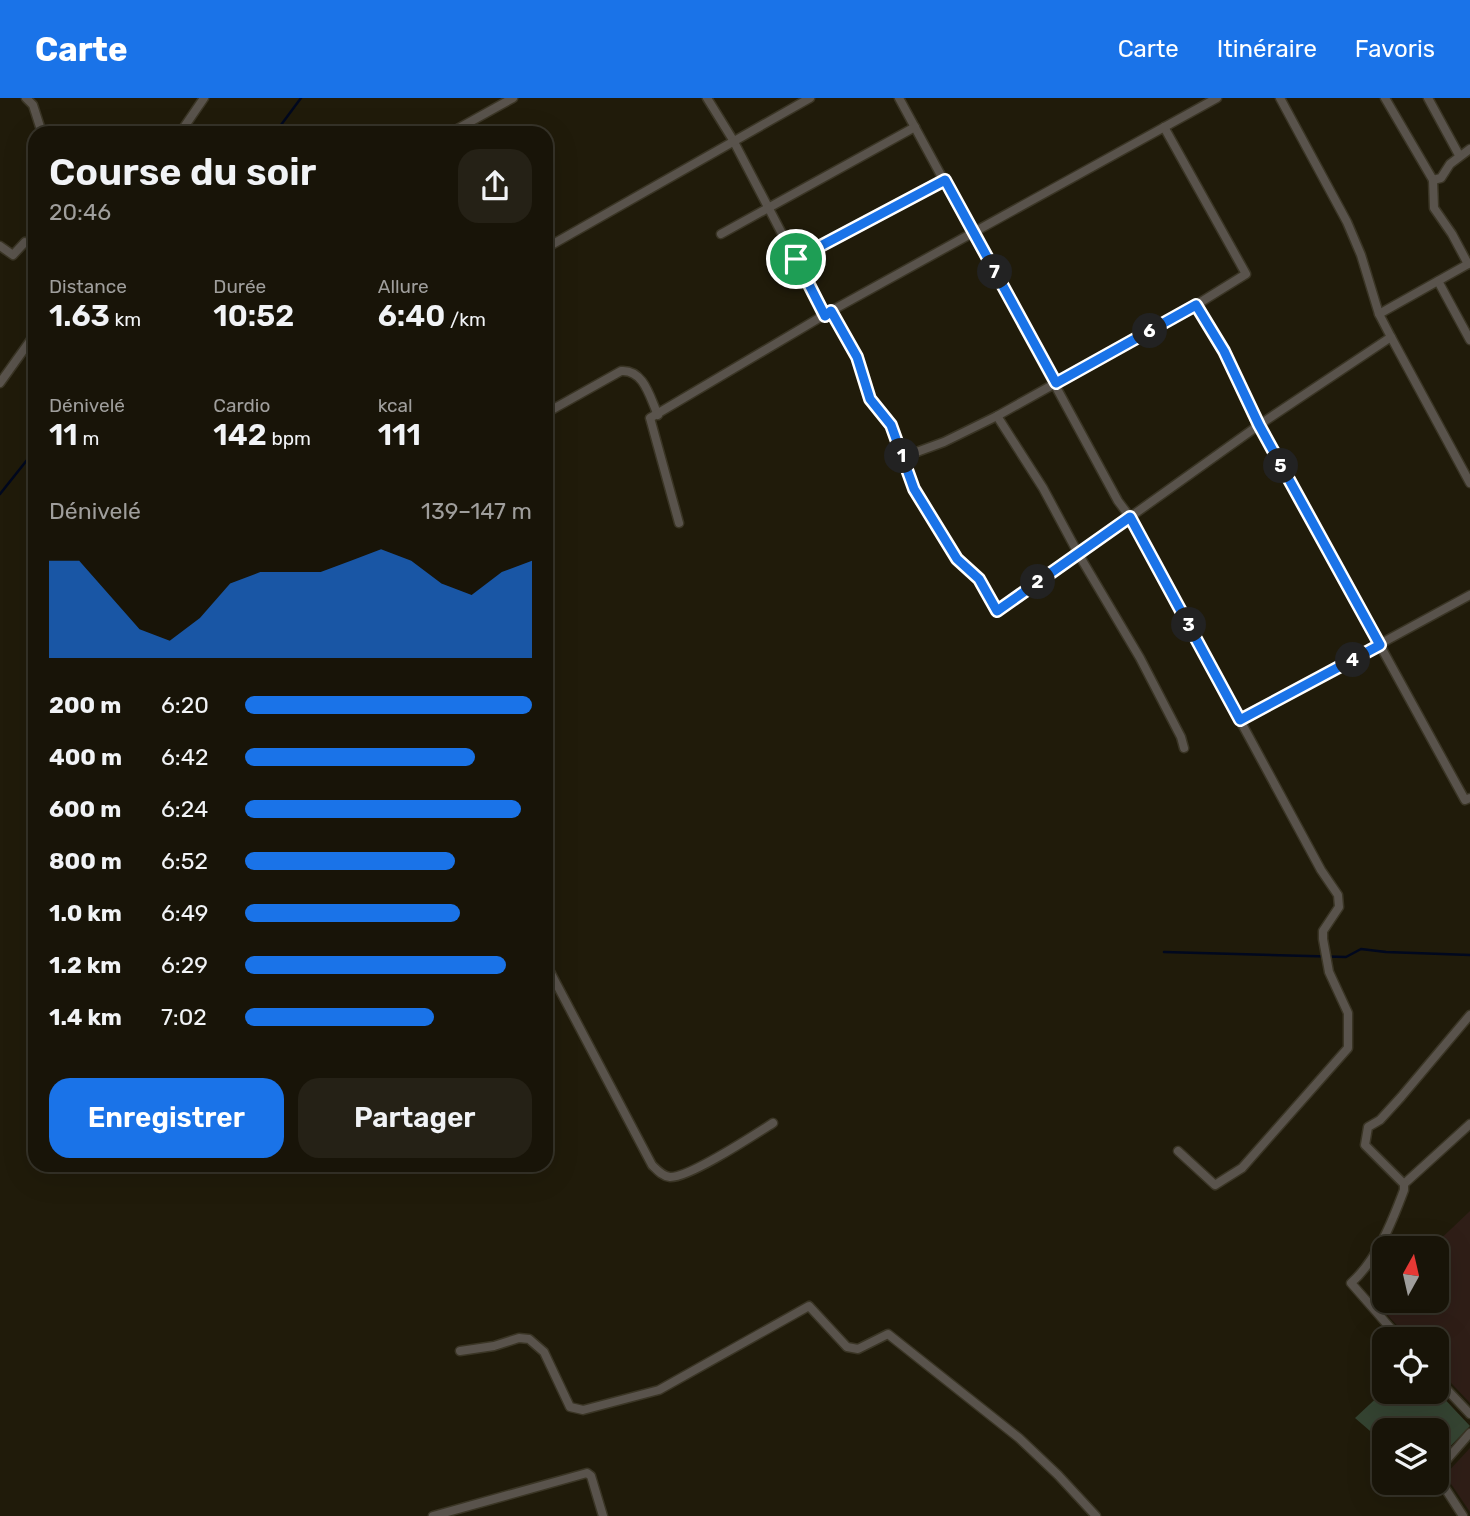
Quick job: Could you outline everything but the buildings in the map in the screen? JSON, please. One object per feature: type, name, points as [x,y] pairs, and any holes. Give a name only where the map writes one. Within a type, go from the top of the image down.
[{"type":"street","points":[[26,98],[33,105],[40,126]]},
{"type":"street","points":[[185,126],[204,98]]},
{"type":"street","points":[[463,126],[513,98]]},
{"type":"street","points":[[707,98],[733,140],[796,259],[857,357],[870,399],[891,425],[914,489],[957,559],[979,579],[997,611],[1259,425],[1391,337]]},
{"type":"street","points":[[553,244],[810,98]]},
{"type":"street","points":[[899,98],[1321,870],[1338,895],[1339,907],[1323,931],[1326,958],[1334,985],[1348,1013],[1348,1048],[1242,1168],[1215,1185],[1178,1151]]},
{"type":"street","points":[[679,523],[650,418],[828,314],[1217,98]]},
{"type":"street","points":[[1280,98],[1347,222],[1361,255],[1379,314],[1466,466],[1470,483]]},
{"type":"street","points":[[1379,314],[1469,264],[1434,208],[1433,180],[1385,98]]},
{"type":"street","points":[[1428,98],[1459,155]]},
{"type":"street","points":[[721,234],[915,127]]},
{"type":"street","points":[[902,457],[944,442],[997,416],[1196,305],[1245,274],[1164,127]]},
{"type":"street","points":[[1433,180],[1441,178],[1459,155],[1470,149]]},
{"type":"street","points":[[796,259],[945,180]]},
{"type":"street","points":[[0,246],[13,254],[25,242],[28,244]]},
{"type":"street","points":[[1438,281],[1470,340]]},
{"type":"street","points":[[1196,305],[1224,351],[1259,425],[1465,800],[1470,798]]},
{"type":"street","points":[[0,383],[28,344]]},
{"type":"street","points":[[553,409],[621,371],[629,370],[640,377],[658,415]]},
{"type":"street","points":[[997,416],[1043,488],[1078,554],[1140,658],[1184,748]]},
{"type":"street","points":[[1240,720],[1470,595]]},
{"type":"street","points":[[553,977],[652,1165],[659,1172],[672,1177],[678,1176],[719,1156],[774,1123]]},
{"type":"street","points":[[1404,1184],[1365,1144],[1368,1127],[1380,1120],[1470,1015]]},
{"type":"street","points":[[1390,1327],[1351,1283],[1363,1273],[1387,1230],[1404,1184],[1470,1124]]},
{"type":"street","points":[[460,1351],[494,1346],[519,1338],[529,1339],[544,1352],[570,1407],[583,1410],[659,1390],[809,1306],[847,1347],[858,1349],[888,1334],[1019,1438],[1096,1516]]},
{"type":"street","points":[[1449,1391],[1470,1413]]},
{"type":"street","points":[[1449,1457],[1470,1433]]},
{"type":"street","points":[[433,1516],[587,1473],[591,1476],[603,1516]]},
{"type":"street","points":[[1449,1494],[1463,1516]]},
{"type":"shaded area","points":[[1470,1211],[1470,1403],[1449,1381],[1449,1327],[1399,1327],[1385,1313],[1449,1313],[1449,1236],[1444,1236]]},
{"type":"shaded area","points":[[1470,1448],[1470,1512],[1449,1481],[1449,1471]]},
{"type":"green space","points":[[1372,1402],[1449,1404],[1470,1426],[1449,1448],[1449,1418],[1372,1418],[1372,1433],[1355,1418]]},
{"type":"waterway","points":[[280,126],[301,98]]},
{"type":"waterway","points":[[0,494],[28,459]]},
{"type":"waterway","points":[[1164,952],[1346,957],[1361,949],[1470,955]]},
{"type":"route","points":[[945,180],[1056,383],[1196,305],[1224,351],[1259,425],[1380,645],[1240,720],[1130,517],[997,611],[979,579],[957,559],[914,489],[906,474],[899,443],[891,425],[870,399],[849,341],[831,311],[825,316],[796,259],[945,180]]}]
